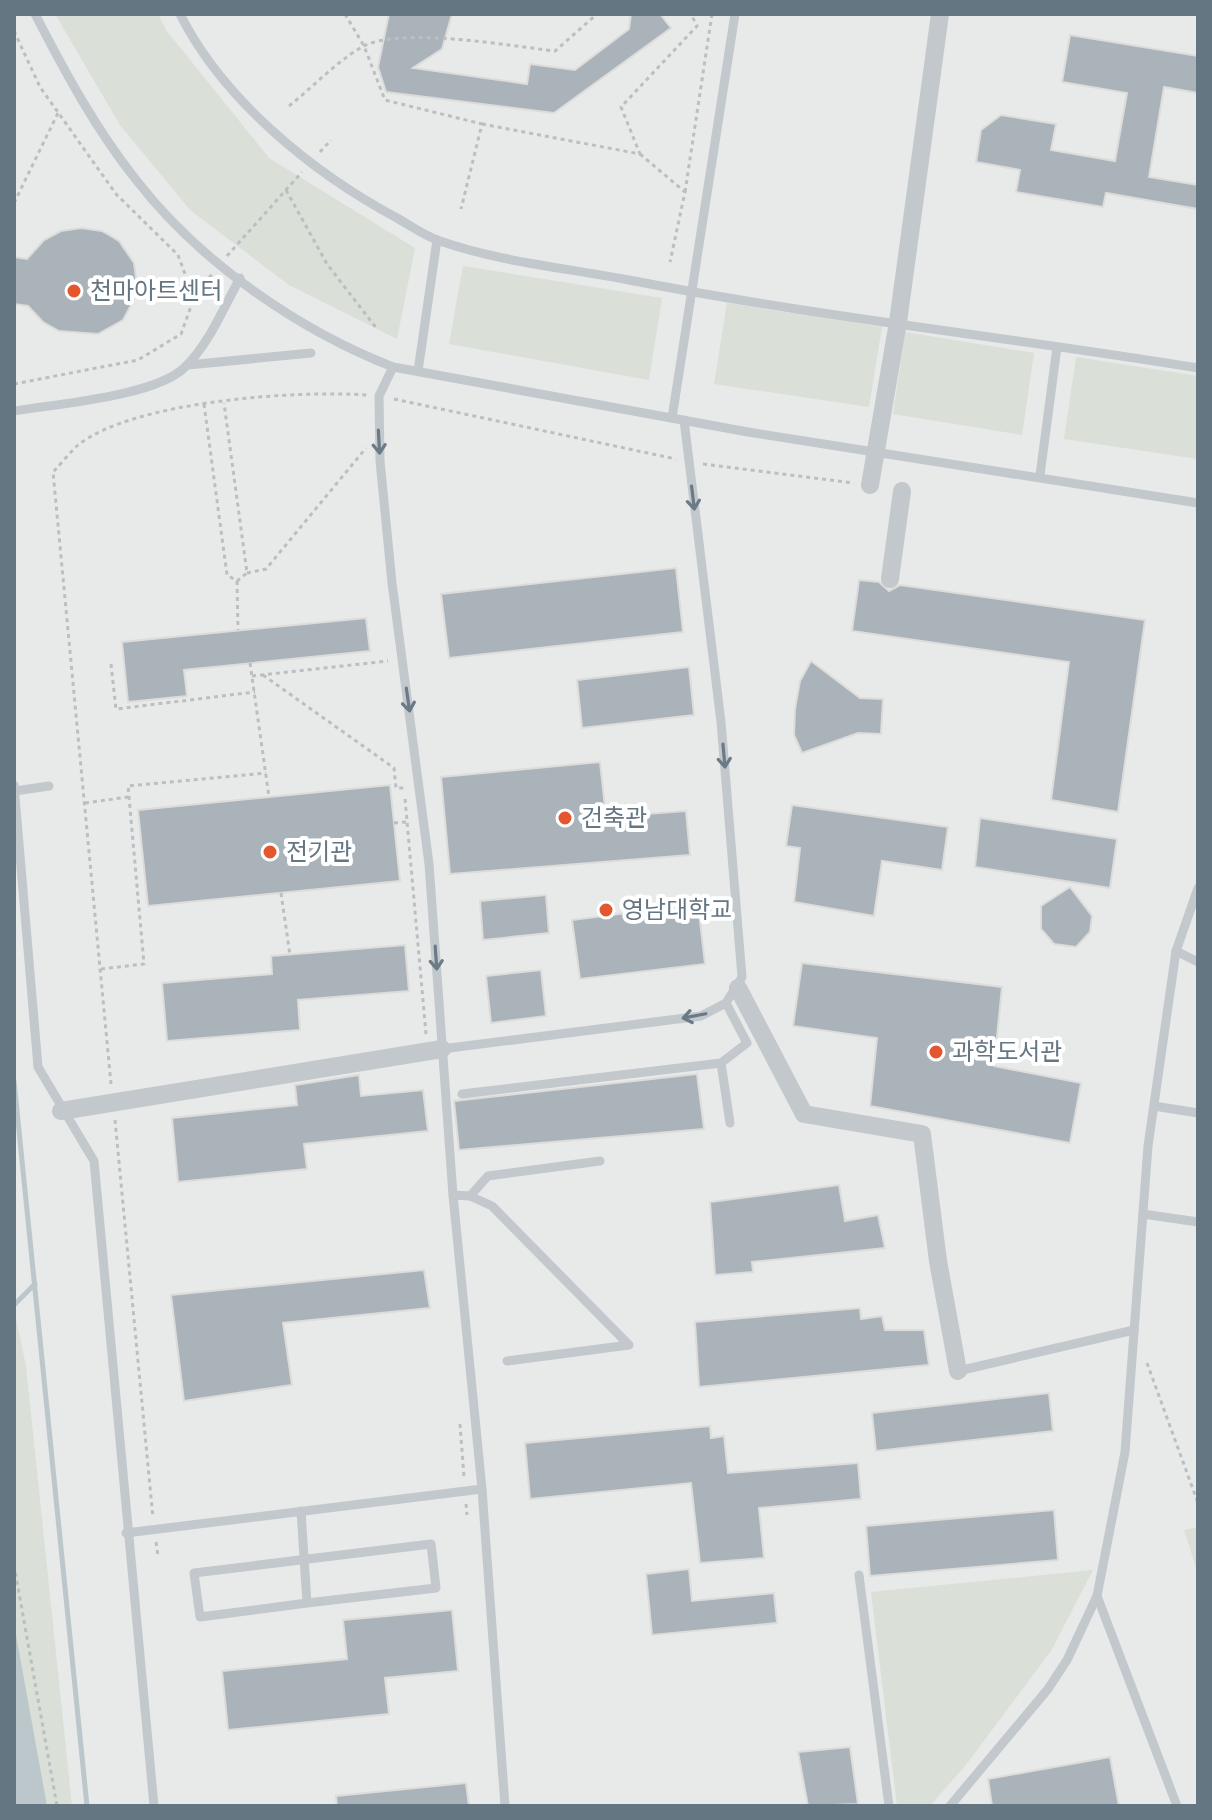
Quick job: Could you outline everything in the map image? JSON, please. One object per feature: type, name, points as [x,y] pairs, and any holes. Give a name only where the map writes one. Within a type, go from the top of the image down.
[{"type":"street","points":[[870,485],[898,322],[940,14]]},
{"type":"street","points":[[890,579],[902,491]]},
{"type":"street","points":[[738,988],[804,1114],[922,1134],[938,1261],[958,1371]]},
{"type":"street","points":[[61,1111],[434,1050]]},
{"type":"lane","points":[[35,14],[104,137],[163,212],[220,263],[324,335],[393,367],[672,418],[1040,475],[1198,503]]},
{"type":"lane","points":[[180,14],[194,43],[235,92],[309,164],[375,206],[437,240],[473,250],[693,293],[1198,368]]},
{"type":"lane","points":[[672,418],[735,14]]},
{"type":"lane","points":[[418,371],[437,240]]},
{"type":"lane","points":[[14,411],[129,391],[177,375],[188,365],[240,278]]},
{"type":"lane","points":[[1040,475],[1057,347]]},
{"type":"lane","points":[[188,365],[311,353]]},
{"type":"lane","points":[[393,367],[379,396],[379,451],[392,583],[429,864],[434,1050],[453,1195],[482,1489],[505,1806]]},
{"type":"lane","points":[[434,1050],[701,1016],[726,1003],[738,988],[743,966],[721,722],[684,420]]},
{"type":"lane","points":[[14,785],[38,1067],[61,1111],[94,1161],[126,1533],[154,1806]]},
{"type":"lane","points":[[15,791],[49,786]]},
{"type":"lane","points":[[950,1806],[1048,1689],[1067,1660],[1097,1596],[1125,1452],[1143,1214],[1154,1106],[1176,951],[1198,888]]},
{"type":"lane","points":[[1176,951],[1198,962]]},
{"type":"lane","points":[[462,1094],[721,1063],[747,1043],[726,1003]]},
{"type":"lane","points":[[721,1063],[730,1123]]},
{"type":"lane","points":[[1154,1106],[1198,1113]]},
{"type":"lane","points":[[470,1196],[488,1176],[600,1161]]},
{"type":"lane","points":[[453,1195],[470,1196],[492,1206],[629,1345],[507,1361]]},
{"type":"lane","points":[[1143,1214],[1198,1222]]},
{"type":"lane","points":[[958,1371],[1134,1330]]},
{"type":"lane","points":[[126,1533],[482,1489]]},
{"type":"lane","points":[[301,1511],[307,1603]]},
{"type":"lane","points":[[431,1544],[436,1588],[307,1603],[200,1617],[194,1573],[431,1544]]},
{"type":"lane","points":[[859,1575],[889,1806]]},
{"type":"lane","points":[[1097,1596],[1177,1806]]},
{"type":"path","points":[[345,14],[364,46],[385,100],[482,124],[640,154]]},
{"type":"path","points":[[289,106],[364,46],[396,39],[464,41],[555,51],[597,14]]},
{"type":"path","points":[[685,192],[640,154],[621,107],[697,26],[691,14]]},
{"type":"path","points":[[670,262],[685,192],[712,14]]},
{"type":"path","points":[[14,31],[40,87],[116,194],[178,255],[194,298]]},
{"type":"path","points":[[14,203],[59,113]]},
{"type":"path","points":[[461,209],[482,124]]},
{"type":"path","points":[[14,384],[138,360],[181,334],[194,298],[220,263],[331,140]]},
{"type":"path","points":[[286,190],[327,264],[377,329]]},
{"type":"path","points":[[158,1556],[53,472],[79,444],[144,414],[204,404],[331,392],[379,396],[689,462],[870,485]]},
{"type":"path","points":[[224,402],[247,573]]},
{"type":"path","points":[[204,404],[227,575],[237,581]]},
{"type":"path","points":[[237,581],[247,573],[266,569],[371,441],[373,455]]},
{"type":"path","points":[[237,581],[238,630]]},
{"type":"path","points":[[252,676],[392,661]]},
{"type":"path","points":[[250,663],[269,797]]},
{"type":"path","points":[[111,664],[116,709],[255,692]]},
{"type":"path","points":[[263,675],[394,768],[396,788],[404,788],[434,1050]]},
{"type":"path","points":[[100,969],[144,964],[128,786],[266,773]]},
{"type":"path","points":[[85,803],[129,797]]},
{"type":"path","points":[[281,893],[290,955]]},
{"type":"path","points":[[1145,1359],[1198,1503]]},
{"type":"path","points":[[459,1413],[467,1515]]},
{"type":"path","points":[[14,1565],[52,1760],[57,1806]]},
{"type":"shaded area","name":"영남대학교","points":[[14,14],[1198,14],[1198,1806],[14,1806]]},
{"type":"shaded area","points":[[55,14],[158,14],[166,30],[269,158],[415,248],[397,339],[289,285],[190,210],[120,125]]},
{"type":"shaded area","points":[[463,266],[662,298],[649,380],[449,344]]},
{"type":"shaded area","points":[[727,303],[882,327],[869,407],[714,384]]},
{"type":"shaded area","points":[[905,332],[1034,353],[1022,435],[893,414]]},
{"type":"shaded area","points":[[1076,357],[1198,376],[1198,459],[1064,439]]},
{"type":"shaded area","points":[[14,1309],[26,1366],[72,1806],[14,1806]]},
{"type":"shaded area","points":[[1198,1527],[1198,1574],[1184,1530]]},
{"type":"shaded area","points":[[1093,1570],[1051,1651],[965,1766],[930,1806],[897,1806],[871,1592]]},
{"type":"shaded area","points":[[14,1624],[47,1806],[14,1806]]},
{"type":"building","points":[[389,14],[452,14],[442,49],[413,68],[527,84],[530,64],[575,70],[629,29],[631,14],[660,14],[671,28],[554,113],[386,92],[378,67]]},
{"type":"building","points":[[1070,35],[1198,56],[1198,93],[1164,87],[1149,177],[1198,185],[1198,209],[1106,193],[1103,207],[1016,192],[1020,170],[976,162],[981,130],[1001,115],[1056,124],[1051,150],[1115,161],[1127,93],[1062,82]]},
{"type":"building","name":"천마아트센터","points":[[81,228],[102,231],[119,241],[134,263],[136,278],[130,307],[123,320],[98,334],[59,331],[43,322],[28,306],[14,304],[14,257],[27,259],[44,240],[61,231]]},
{"type":"building","points":[[676,568],[683,632],[449,658],[441,594]]},
{"type":"building","points":[[859,580],[879,582],[889,591],[900,585],[1145,620],[1118,812],[1051,800],[1069,662],[852,631]]},
{"type":"building","points":[[366,618],[370,651],[184,670],[187,696],[128,702],[122,642]]},
{"type":"building","points":[[811,661],[860,698],[883,699],[881,734],[858,733],[802,753],[794,735],[795,709],[800,681]]},
{"type":"building","points":[[689,667],[694,715],[582,728],[577,680]]},
{"type":"building","name":"건축관","points":[[600,762],[606,817],[686,811],[690,855],[450,874],[441,777]]},
{"type":"building","name":"전기관","points":[[390,785],[400,881],[148,906],[138,810]]},
{"type":"building","points":[[792,805],[948,827],[942,870],[882,861],[874,916],[794,902],[800,848],[786,846]]},
{"type":"building","points":[[980,818],[1117,839],[1110,888],[975,867]]},
{"type":"building","points":[[1070,887],[1092,916],[1090,932],[1076,947],[1054,944],[1041,929],[1041,906]]},
{"type":"building","points":[[546,895],[549,933],[483,940],[480,901]]},
{"type":"building","points":[[698,904],[705,964],[580,979],[572,920]]},
{"type":"building","points":[[405,945],[409,991],[298,1000],[300,1030],[167,1041],[162,983],[272,974],[271,956]]},
{"type":"building","name":"과학도서관","points":[[802,963],[1002,987],[994,1066],[1081,1083],[1070,1143],[870,1106],[877,1038],[793,1026]]},
{"type":"building","points":[[541,970],[546,1016],[491,1023],[486,976]]},
{"type":"building","points":[[697,1074],[704,1129],[459,1150],[454,1101]]},
{"type":"building","points":[[359,1075],[361,1096],[423,1090],[428,1131],[304,1144],[307,1169],[178,1182],[172,1118],[297,1105],[295,1085]]},
{"type":"building","points":[[839,1185],[845,1221],[878,1215],[885,1248],[752,1262],[753,1272],[715,1275],[710,1202]]},
{"type":"building","points":[[424,1270],[430,1308],[283,1323],[292,1385],[184,1401],[171,1295]]},
{"type":"building","points":[[860,1308],[861,1319],[882,1316],[885,1330],[924,1330],[929,1365],[699,1387],[695,1322]]},
{"type":"building","points":[[1049,1393],[1053,1431],[876,1451],[872,1413]]},
{"type":"building","points":[[710,1426],[711,1438],[724,1436],[728,1473],[858,1463],[861,1499],[759,1508],[764,1558],[700,1563],[691,1483],[530,1499],[525,1443]]},
{"type":"building","points":[[1054,1510],[1058,1560],[870,1576],[866,1526]]},
{"type":"building","points":[[689,1569],[692,1601],[774,1593],[777,1623],[652,1635],[646,1574]]},
{"type":"building","points":[[452,1610],[458,1671],[385,1678],[389,1714],[228,1730],[222,1671],[347,1659],[343,1620]]},
{"type":"building","points":[[850,1747],[858,1804],[808,1806],[798,1752]]},
{"type":"building","points":[[1110,1757],[1119,1806],[992,1806],[988,1779]]},
{"type":"building","points":[[466,1783],[469,1806],[337,1806],[336,1796]]},
{"type":"waterway","points":[[14,1081],[87,1806]]},
{"type":"waterway","points":[[14,1305],[35,1284]]},
{"type":"place","name":"천마아트센터","points":[[74,291]]},
{"type":"place","name":"건축관","points":[[565,818]]},
{"type":"place","name":"전기관","points":[[270,852]]},
{"type":"place","name":"영남대학교","points":[[606,910]]},
{"type":"place","name":"과학도서관","points":[[936,1052]]}]
